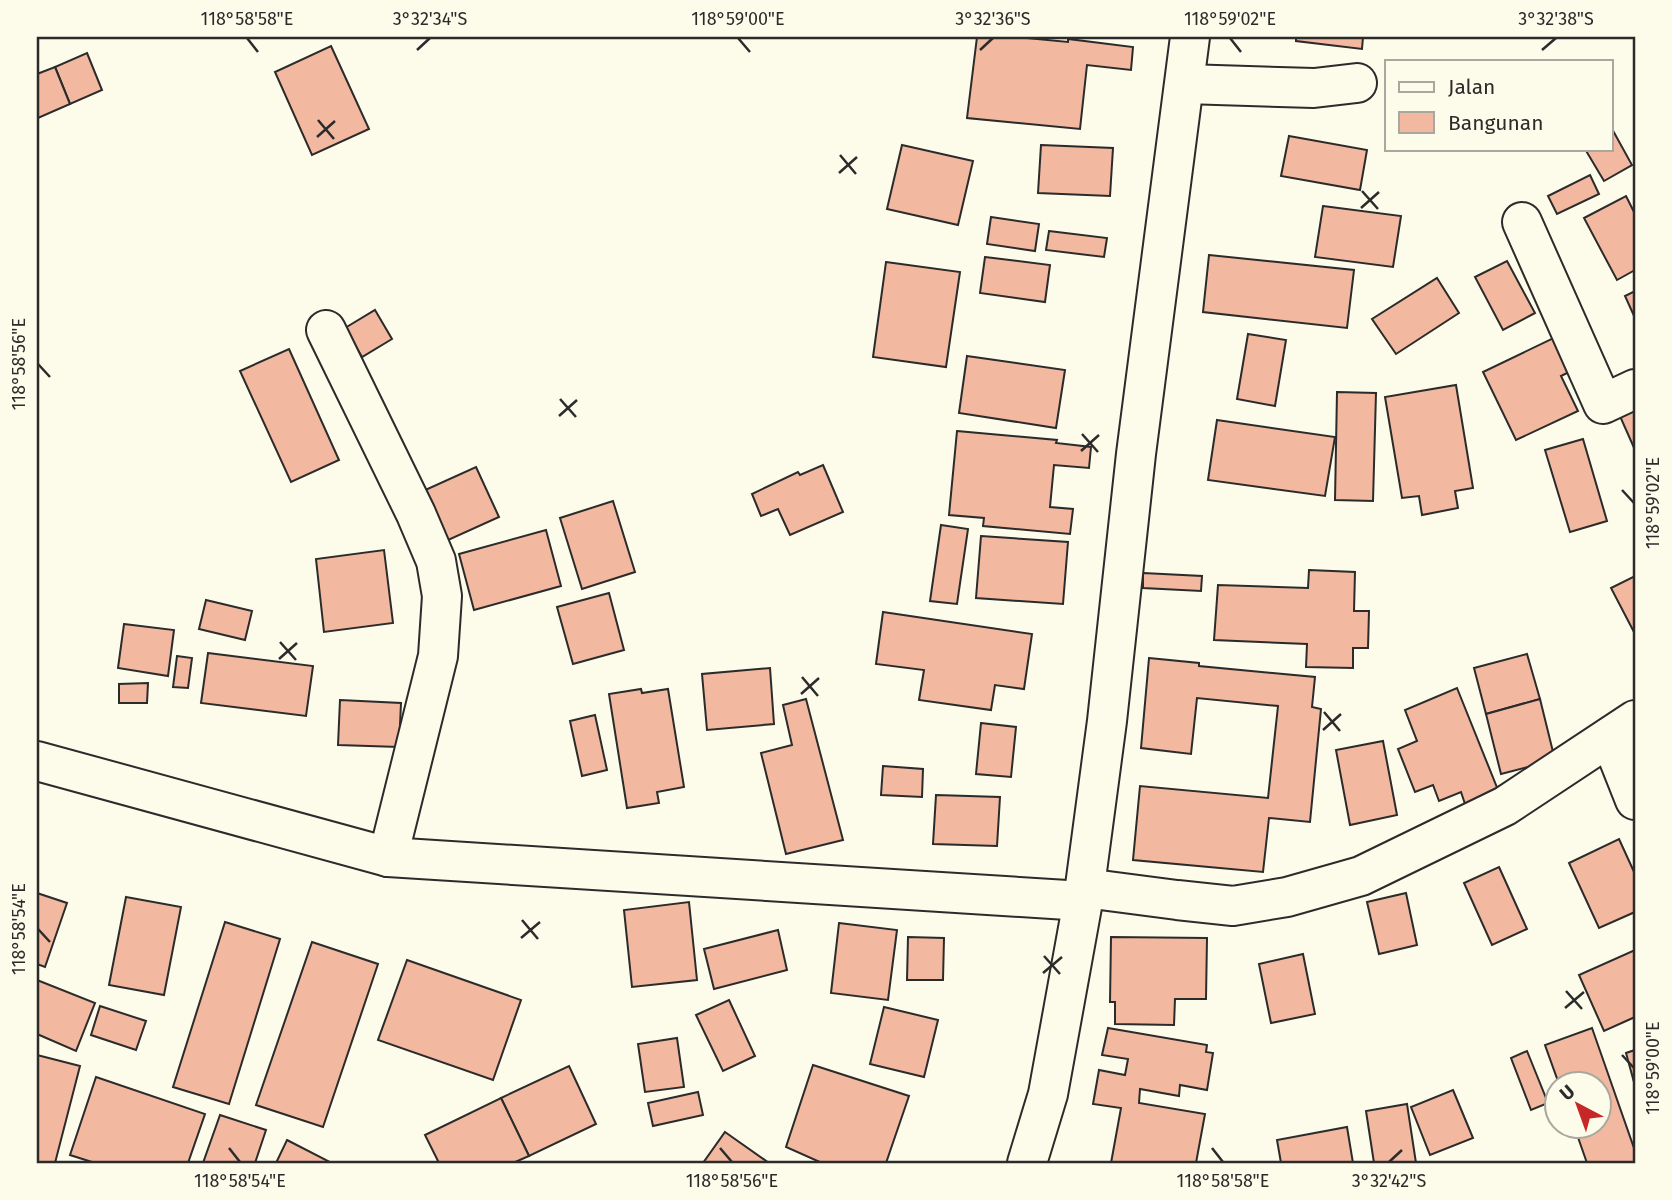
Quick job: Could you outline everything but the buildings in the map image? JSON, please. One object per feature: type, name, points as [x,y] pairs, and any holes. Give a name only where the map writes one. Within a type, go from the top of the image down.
[{"type":"main road","points":[[1027,1163],[1048,1094],[1084,894],[1107,721],[1136,454],[1190,37]]},
{"type":"main road","points":[[1185,83],[1314,88],[1357,83]]},
{"type":"main road","points":[[1522,222],[1603,404],[1635,389]]},
{"type":"main road","points":[[326,330],[416,514],[436,561],[442,596],[438,656],[388,857]]},
{"type":"main road","points":[[37,761],[388,857],[1084,894],[1233,906],[1300,894],[1361,876],[1505,806],[1622,729],[1635,800]]}]
